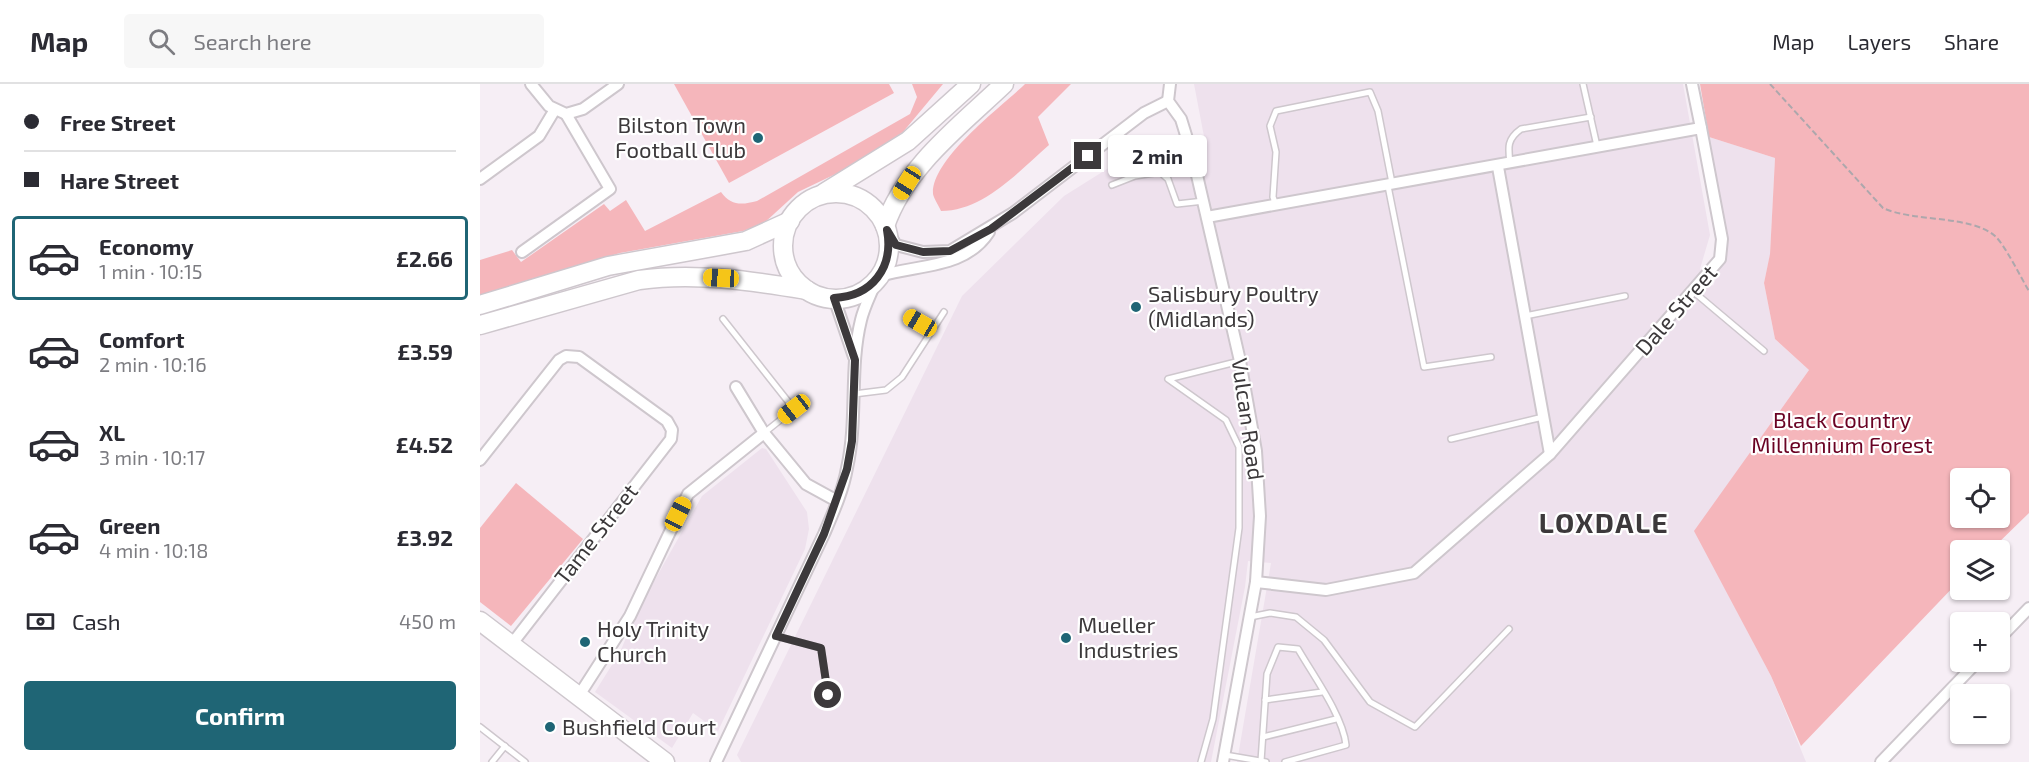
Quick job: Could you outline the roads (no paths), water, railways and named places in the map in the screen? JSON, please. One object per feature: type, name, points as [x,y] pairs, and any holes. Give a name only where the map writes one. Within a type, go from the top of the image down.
[{"type":"highway","points":[[807,290],[795,279],[785,259],[783,242],[790,221],[802,205],[855,177],[908,141],[971,84]]},
{"type":"highway","points":[[480,325],[639,280],[664,277],[737,279],[807,290],[834,298],[855,295],[878,278],[888,255],[886,228],[897,200],[922,164],[1004,84]]},
{"type":"highway","points":[[820,195],[839,193],[858,198],[874,209],[886,228]]},
{"type":"highway","points":[[480,305],[608,266],[746,241],[790,221]]},
{"type":"highway","points":[[480,621],[665,762]]},
{"type":"street","points":[[522,252],[610,189],[560,113],[531,84]]},
{"type":"street","points":[[480,178],[539,136],[560,113],[583,109],[618,84]]},
{"type":"street","points":[[886,228],[896,245],[923,252],[950,251],[991,229],[1144,113],[1168,100],[1170,84]]},
{"type":"street","name":"Dale Street","points":[[1256,582],[1326,590],[1414,573],[1550,454],[1694,292],[1720,259],[1722,238],[1692,84]]},
{"type":"street","name":"Vulcan Road","points":[[1168,100],[1180,119],[1204,201],[1240,361],[1256,451],[1260,516],[1256,582],[1224,759]]},
{"type":"street","points":[[1207,217],[1498,167],[1701,128]]},
{"type":"street","points":[[1498,167],[1550,454]]},
{"type":"street","points":[[716,762],[837,501],[847,469],[855,360],[861,320],[878,278],[955,261],[980,245],[991,229]]},
{"type":"street","points":[[834,298],[855,360]]},
{"type":"street","name":"Tame Street","points":[[480,460],[559,360],[567,356],[579,357],[667,421],[672,430],[671,439],[511,645]]},
{"type":"street","points":[[736,387],[764,433],[806,484],[837,501]]},
{"type":"street","points":[[578,697],[630,616],[688,494],[764,433]]},
{"type":"street","points":[[2010,628],[2029,608]]},
{"type":"street","points":[[1881,762],[1967,672]]},
{"type":"lane","points":[[1583,84],[1597,148]]},
{"type":"lane","points":[[1276,205],[1273,189],[1276,152],[1269,126],[1276,111],[1370,92],[1378,111],[1424,367],[1491,357]]},
{"type":"lane","points":[[1510,164],[1507,145],[1512,135],[1521,129],[1591,117]]},
{"type":"lane","points":[[1112,185],[1135,176],[1160,172],[1168,179],[1177,204],[1204,201]]},
{"type":"lane","points":[[1694,292],[1764,351]]},
{"type":"lane","points":[[1525,315],[1625,296]]},
{"type":"lane","points":[[854,394],[886,390],[902,378],[944,312]]},
{"type":"lane","points":[[910,317],[931,330]]},
{"type":"lane","points":[[723,319],[794,409],[764,433]]},
{"type":"lane","points":[[1201,762],[1213,719],[1239,528],[1239,447],[1226,420],[1168,379],[1240,361]]},
{"type":"lane","points":[[1451,439],[1543,417]]},
{"type":"lane","points":[[1250,616],[1270,613],[1296,617],[1324,640],[1370,702],[1414,727],[1509,629]]},
{"type":"lane","points":[[776,636],[821,648],[828,695]]},
{"type":"lane","points":[[1224,759],[1263,761],[1267,674],[1278,647],[1298,650],[1336,719],[1346,745],[1285,762]]},
{"type":"lane","points":[[1265,700],[1322,692]]},
{"type":"lane","points":[[1263,737],[1336,719]]},
{"type":"lane","points":[[480,727],[525,762]]},
{"type":"lane","points":[[492,762],[505,746]]},
{"type":"place","name":"Bilston Town Football Club","points":[[758,138]]},
{"type":"place","name":"Salisbury Poultry (Midlands)","points":[[1136,307]]},
{"type":"place","name":"Mueller Industries","points":[[1066,638]]},
{"type":"place","name":"Holy Trinity Church","points":[[585,642]]},
{"type":"place","name":"Bushfield Court","points":[[550,727]]},
{"type":"district","name":"LOXDALE","points":[[1604,523]]},
{"type":"park label","name":"Black Country Millennium Forest","points":[[1842,432]]}]
